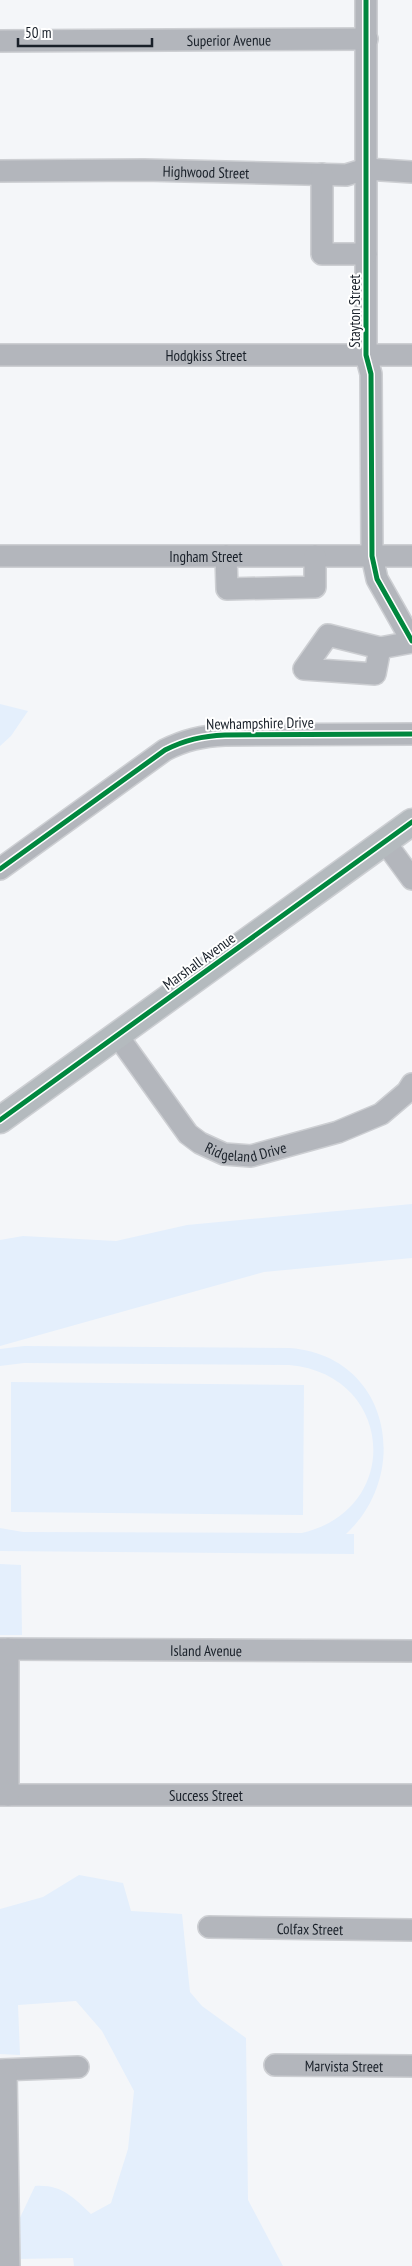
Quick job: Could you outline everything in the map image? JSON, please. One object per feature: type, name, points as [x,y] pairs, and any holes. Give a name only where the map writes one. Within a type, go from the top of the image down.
[{"type":"main road","name":"Marshall Avenue","points":[[0,1120],[412,822]]},
{"type":"street","name":"Stayton Street","points":[[366,0],[366,355],[371,374],[372,556],[378,579],[412,642]]},
{"type":"street","name":"Superior Avenue","points":[[0,41],[367,39]]},
{"type":"street","name":"Highwood Street","points":[[0,171],[144,170],[346,175],[366,168],[412,172]]},
{"type":"street","points":[[322,174],[322,254],[366,254]]},
{"type":"street","name":"Hodgkiss Street","points":[[0,354],[412,354]]},
{"type":"street","name":"Ingham Street","points":[[0,556],[412,556]]},
{"type":"street","points":[[226,556],[226,589],[315,587],[315,556]]},
{"type":"street","points":[[380,648],[412,642]]},
{"type":"street","name":"Newhampshire Drive","points":[[0,869],[165,750],[199,736],[412,734]]},
{"type":"street","points":[[385,842],[412,878]]},
{"type":"street","name":"Ridgeland Drive","points":[[117,1035],[188,1134],[200,1143],[224,1154],[251,1156],[338,1132],[381,1114],[410,1090]]},
{"type":"street","points":[[4,1649],[4,1795]]},
{"type":"street","name":"Island Avenue","points":[[4,1649],[412,1651]]},
{"type":"street","name":"Success Street","points":[[4,1795],[412,1796]]},
{"type":"street","name":"Colfax Street","points":[[209,1927],[412,1930]]},
{"type":"street","name":"Marvista Street","points":[[275,2065],[412,2066]]},
{"type":"street","points":[[6,2262],[3,2070],[78,2067]]},
{"type":"shaded area","points":[[0,704],[28,711],[11,736],[0,746]]},
{"type":"shaded area","points":[[412,1204],[412,1258],[264,1272],[0,1346],[0,1240],[23,1236],[116,1241],[187,1225]]},
{"type":"shaded area","points":[[24,1346],[290,1348],[324,1356],[350,1372],[369,1394],[380,1421],[384,1450],[379,1480],[367,1509],[346,1534],[354,1534],[354,1554],[0,1551],[0,1528],[23,1532],[302,1533],[335,1519],[358,1498],[370,1472],[373,1443],[366,1416],[350,1392],[324,1374],[289,1365],[24,1363],[0,1366],[0,1349]]},
{"type":"shaded area","points":[[11,1382],[304,1385],[303,1515],[11,1512]]},
{"type":"shaded area","points":[[0,1564],[21,1565],[22,1635],[0,1635]]},
{"type":"shaded area","points":[[79,1875],[123,1883],[131,1911],[182,1914],[190,1992],[202,2006],[246,2038],[248,2200],[283,2266],[74,2266],[73,2258],[15,2259],[17,2224],[35,2186],[59,2189],[72,2197],[91,2214],[111,2203],[128,2149],[134,2091],[102,2031],[76,2001],[18,2005],[20,2055],[0,2054],[0,1909],[43,1897]]},
{"type":"cycle path","points":[[366,0],[366,355],[371,374],[372,556],[377,579],[412,641]]},
{"type":"cycle path","points":[[0,869],[165,750],[187,741],[209,736],[225,735],[412,734]]},
{"type":"cycle path","points":[[0,1120],[412,822]]}]
